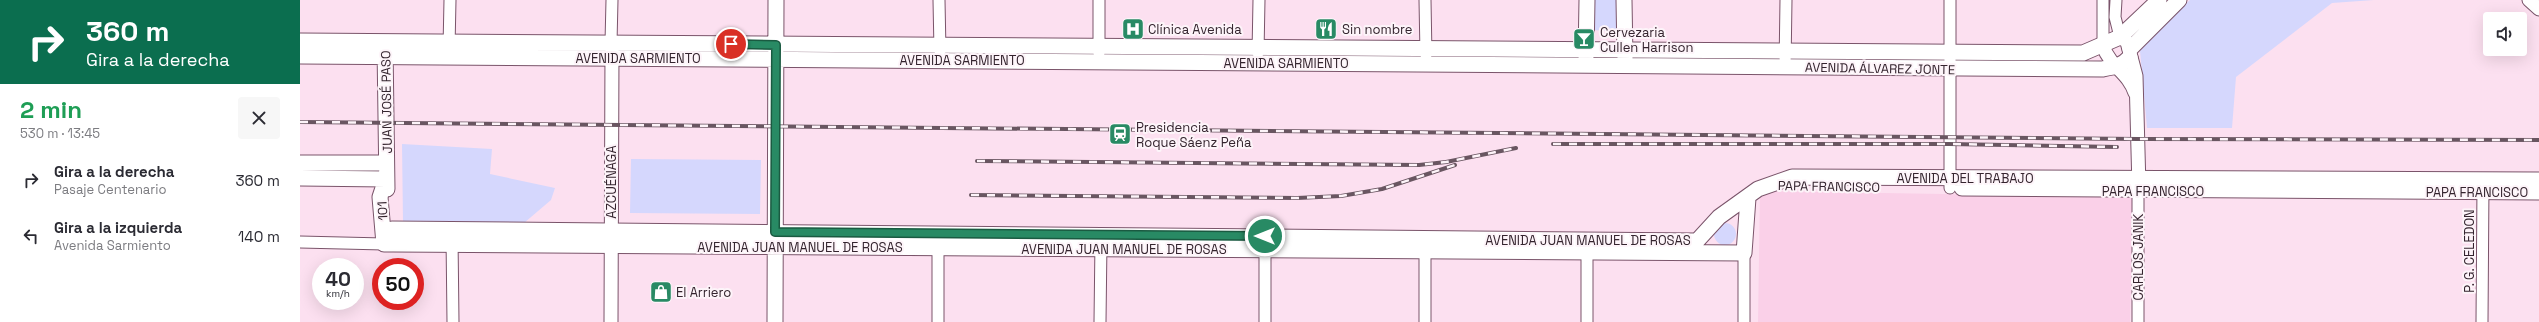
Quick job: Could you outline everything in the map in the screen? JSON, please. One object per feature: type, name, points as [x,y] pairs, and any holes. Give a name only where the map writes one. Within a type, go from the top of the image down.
[{"type":"main road","points":[[775,322],[776,0]]},
{"type":"main road","points":[[1586,65],[1587,0]]},
{"type":"main road","points":[[1624,0],[1625,65]]},
{"type":"main road","name":"AVENIDA ÁLVAREZ JONTE","points":[[1624,49],[1785,52],[2083,53],[2103,46],[2120,37],[2158,0]]},
{"type":"main road","points":[[2115,67],[2124,64],[2130,53],[2179,0]]},
{"type":"main road","name":"AVENIDA SARMIENTO","points":[[300,41],[611,43],[939,60],[1625,65]]},
{"type":"main road","name":"JUAN JOSÉ PASO","points":[[385,42],[386,163]]},
{"type":"main road","name":"AVENIDA SARMIENTO","points":[[300,56],[612,58],[940,45],[1624,49]]},
{"type":"main road","name":"AVENIDA ÁLVAREZ JONTE","points":[[1625,65],[1948,68],[2115,67]]},
{"type":"main road","points":[[300,163],[386,163],[386,178],[392,229],[388,244]]},
{"type":"main road","name":"AVENIDA DEL TRABAJO","points":[[1748,198],[1767,185],[1792,177],[1950,183],[2139,185]]},
{"type":"main road","points":[[300,178],[386,178]]},
{"type":"main road","name":"101","points":[[386,178],[380,197],[388,244]]},
{"type":"main road","name":"PAPA FRANCISCO","points":[[2483,186],[2539,180]]},
{"type":"main road","name":"PAPA FRANCISCO","points":[[2139,185],[2483,186],[2539,192]]},
{"type":"main road","points":[[1744,253],[1748,198]]},
{"type":"main road","name":"AVENIDA JUAN MANUEL DE ROSAS","points":[[1587,246],[1696,241],[1701,238],[1719,217],[1748,198]]},
{"type":"main road","points":[[1719,217],[1732,216],[1739,218],[1745,224]]},
{"type":"main road","name":"AVENIDA JUAN MANUEL DE ROSAS","points":[[392,229],[452,228],[611,230],[775,239]]},
{"type":"main road","points":[[1701,238],[1703,246],[1710,253]]},
{"type":"main road","name":"AVENIDA JUAN MANUEL DE ROSAS","points":[[388,244],[611,245],[775,239],[938,240],[1587,246],[1710,253],[1744,253]]},
{"type":"street","points":[[449,57],[450,0]]},
{"type":"street","points":[[611,43],[612,0]]},
{"type":"street","points":[[939,60],[940,0]]},
{"type":"street","points":[[1099,0],[1099,62]]},
{"type":"street","points":[[1257,63],[1259,0]]},
{"type":"street","points":[[1425,0],[1426,64]]},
{"type":"street","points":[[1785,67],[1786,0]]},
{"type":"street","points":[[1950,0],[1948,68],[1950,183]]},
{"type":"street","points":[[2103,0],[2103,46],[2110,62],[2115,67]]},
{"type":"street","points":[[2116,0],[2115,17],[2120,37],[2127,42],[2130,53]]},
{"type":"street","points":[[2529,0],[2539,9]]},
{"type":"street","name":"AZCUÉNAGA","points":[[611,43],[611,322]]},
{"type":"street","name":"CARLOS JANIK","points":[[2130,53],[2136,76],[2135,95],[2139,185],[2138,322]]},
{"type":"street","name":"CARLOS JANIK","points":[[2115,67],[2128,79],[2135,95]]},
{"type":"street","name":"P. G. CELEDON","points":[[2482,322],[2483,186]]},
{"type":"street","points":[[452,228],[453,322]]},
{"type":"street","points":[[938,240],[938,322]]},
{"type":"street","points":[[300,242],[388,244]]},
{"type":"street","points":[[1100,322],[1101,242]]},
{"type":"street","points":[[1265,243],[1265,322]]},
{"type":"street","points":[[1425,244],[1425,322]]},
{"type":"street","points":[[1587,246],[1587,322]]},
{"type":"street","points":[[1744,253],[1744,322]]},
{"type":"shaded area","points":[[1594,0],[1618,0],[1618,32],[1594,30]]},
{"type":"shaded area","points":[[2190,0],[2374,0],[2332,3],[2236,77],[2232,128],[2147,128],[2140,51],[2148,38]]},
{"type":"shaded area","points":[[402,144],[492,149],[490,174],[555,188],[551,200],[524,223],[403,222]]},
{"type":"shaded area","points":[[631,159],[761,160],[760,214],[630,213]]},
{"type":"shaded area","points":[[1760,191],[2133,197],[2130,322],[1758,322]]},
{"type":"shaded area","points":[[1725,223],[1733,226],[1736,234],[1733,242],[1725,245],[1717,242],[1714,234],[1717,226]]},
{"type":"railway","points":[[300,122],[2138,139],[2539,140]]},
{"type":"railway","points":[[1553,144],[1949,144],[2117,147]]},
{"type":"railway","points":[[977,161],[1419,165],[1446,162],[1516,148]]},
{"type":"railway","points":[[971,195],[1297,198],[1341,196],[1382,189],[1455,165]]},
{"type":"place","name":"Clínica Avenida","points":[[1133,29]]},
{"type":"place","name":"Sin nombre","points":[[1326,29]]},
{"type":"place","name":"Cervezaria Cullen Harrison","points":[[1584,39]]},
{"type":"place","name":"Presidencia Roque Sáenz Peña","points":[[1120,134]]},
{"type":"place","name":"El Arriero","points":[[661,292]]},
{"type":"route","points":[[731,44],[776,45],[775,232],[1265,236]]}]
